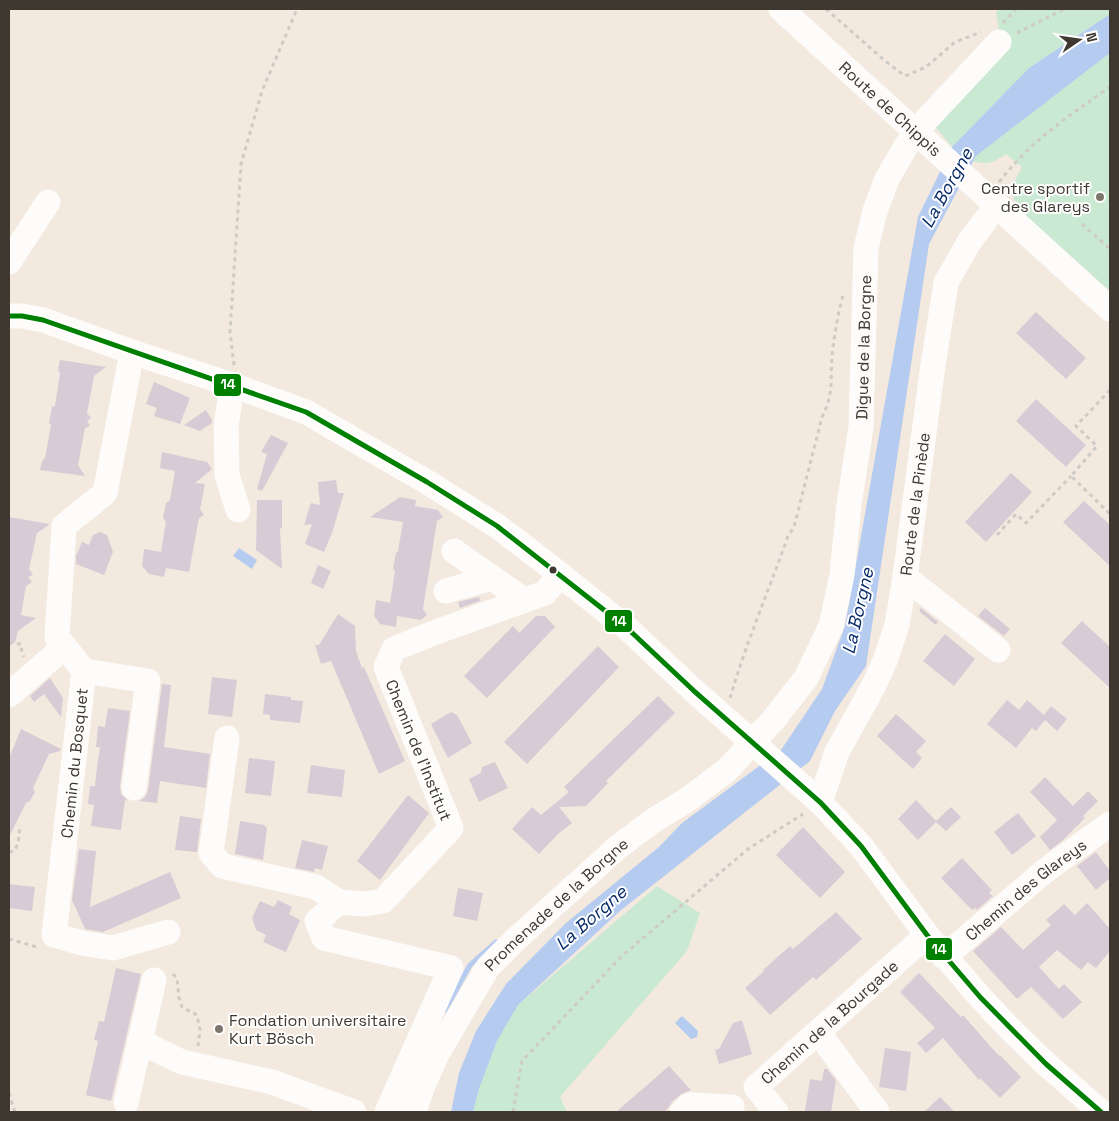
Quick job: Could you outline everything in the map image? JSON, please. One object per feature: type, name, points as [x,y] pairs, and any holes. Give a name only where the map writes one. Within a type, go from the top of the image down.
[{"type":"street","name":"Route de Chippis","points":[[781,9],[1110,309]]},
{"type":"street","name":"Digue de la Borgne","points":[[755,744],[806,678],[831,626],[842,575],[861,427],[866,248],[875,210],[887,179],[906,146],[926,120],[999,42]]},
{"type":"street","name":"Route de la Pinède","points":[[820,802],[837,752],[885,662],[897,625],[930,383],[946,283],[969,242],[986,195]]},
{"type":"street","points":[[9,262],[48,202]]},
{"type":"street","points":[[9,316],[22,316],[43,320],[306,412],[420,478],[497,526],[628,628],[820,802],[861,846],[944,957],[1010,1029],[1064,1081],[1101,1112]]},
{"type":"street","name":"Chemin du Bosquet","points":[[132,352],[106,493],[64,526],[57,637],[84,671],[54,935],[82,943],[113,948],[168,932]]},
{"type":"street","points":[[232,385],[226,426],[226,475],[238,510]]},
{"type":"street","points":[[454,551],[524,600]]},
{"type":"street","name":"Chemin de l'Institut","points":[[339,902],[364,904],[383,901],[451,828],[386,667],[394,650],[436,632],[545,593],[560,574]]},
{"type":"street","points":[[905,576],[998,650]]},
{"type":"street","points":[[446,591],[492,578]]},
{"type":"street","points":[[9,695],[64,647]]},
{"type":"street","points":[[84,671],[148,681],[134,788]]},
{"type":"street","points":[[227,738],[212,853],[222,866],[316,887],[339,902],[317,921],[324,938],[450,968],[387,1112]]},
{"type":"street","name":"Promenade de la Borgne","points":[[414,1112],[437,1054],[488,967],[618,847],[654,820],[687,800],[726,770],[755,744]]},
{"type":"street","name":"Chemin des Glareys","points":[[944,957],[1046,870],[1110,824]]},
{"type":"street","name":"Chemin de la Bourgade","points":[[776,1112],[756,1087],[926,935]]},
{"type":"street","points":[[126,1103],[140,1040],[162,976]]},
{"type":"street","points":[[818,1032],[878,1112]]},
{"type":"street","points":[[140,1040],[182,1062],[272,1082],[354,1112]]},
{"type":"street","points":[[682,1112],[690,1105],[731,1110],[756,1087]]},
{"type":"path","points":[[232,385],[235,369],[230,332],[241,164],[262,91],[297,9]]},
{"type":"path","points":[[826,9],[905,76],[926,67],[956,42],[974,34],[986,30],[999,42],[1064,9]]},
{"type":"path","points":[[986,195],[1035,142],[1110,87]]},
{"type":"path","points":[[1082,224],[1110,249]]},
{"type":"path","points":[[724,717],[745,647],[759,616],[788,536],[794,527],[822,418],[829,405],[832,356],[844,292]]},
{"type":"path","points":[[996,535],[1016,514],[1026,523],[1098,446],[1076,426],[1110,390]]},
{"type":"path","points":[[1070,476],[1110,514]]},
{"type":"path","points":[[513,1112],[522,1061],[622,956],[748,849],[820,802]]},
{"type":"path","points":[[9,852],[14,851],[18,844],[20,825]]},
{"type":"path","points":[[162,976],[177,978],[182,1007],[197,1015],[200,1030],[197,1050],[200,1066]]},
{"type":"path","points":[[9,1093],[15,1112]]},
{"type":"green space","points":[[1000,9],[1110,9],[1110,14],[1029,68],[952,147],[932,123],[1002,50],[996,12]]},
{"type":"green space","points":[[1110,53],[1110,291],[1018,209],[1013,196],[1013,188],[1022,167],[1006,154],[991,162],[973,161],[976,156]]},
{"type":"green space","points":[[657,886],[700,913],[687,951],[560,1097],[567,1112],[473,1112],[479,1089],[497,1041],[518,1005]]},
{"type":"water","name":"La Borgne","points":[[1110,14],[1110,53],[976,156],[929,244],[866,666],[835,711],[810,761],[620,911],[518,1005],[497,1041],[479,1089],[473,1112],[451,1112],[459,1073],[476,1031],[506,984],[566,923],[659,847],[682,823],[781,750],[822,689],[845,626],[918,217],[952,147],[1029,68]]},
{"type":"water","points":[[239,548],[257,560],[252,569],[233,556]]},
{"type":"water","points":[[682,1016],[698,1031],[697,1037],[691,1039],[675,1023]]},
{"type":"building","points":[[1036,312],[1086,358],[1066,379],[1016,333]]},
{"type":"building","points":[[60,360],[106,367],[94,376],[87,413],[91,418],[87,421],[90,426],[85,428],[78,465],[85,476],[40,470],[42,461],[45,458],[52,407],[55,406]]},
{"type":"building","points":[[154,382],[190,398],[180,424],[154,416],[157,408],[146,404]]},
{"type":"building","points":[[1036,399],[1086,445],[1066,467],[1016,421]]},
{"type":"building","points":[[206,410],[212,423],[200,431],[184,425]]},
{"type":"building","points":[[271,435],[288,443],[262,491],[257,489],[267,454],[261,452]]},
{"type":"building","points":[[162,452],[207,462],[212,469],[195,483],[205,484],[200,509],[204,515],[199,518],[189,572],[166,568],[164,577],[149,574],[142,566],[144,549],[161,552],[166,522],[163,518],[166,503],[170,500],[175,471],[160,468]]},
{"type":"building","points":[[1011,473],[1032,492],[986,542],[965,522]]},
{"type":"building","points":[[336,480],[338,493],[344,493],[324,552],[305,544],[312,524],[304,525],[311,503],[320,505],[318,482]]},
{"type":"building","points":[[400,497],[416,500],[415,506],[438,510],[443,517],[437,521],[423,609],[427,615],[421,620],[397,616],[396,627],[380,624],[374,616],[376,600],[390,603],[395,571],[393,568],[403,522],[370,517]]},
{"type":"building","points":[[257,500],[282,500],[282,528],[280,528],[282,569],[256,550]]},
{"type":"building","points":[[1084,501],[1110,525],[1110,566],[1063,522]]},
{"type":"building","points":[[9,517],[50,524],[37,533],[29,569],[33,575],[28,577],[32,582],[26,586],[21,615],[36,618],[18,631],[15,643],[9,642]]},
{"type":"building","points":[[100,532],[107,535],[113,552],[104,575],[76,564],[76,556],[82,542],[89,545],[93,535]]},
{"type":"building","points":[[318,565],[331,571],[323,589],[311,583]]},
{"type":"building","points":[[479,597],[480,601],[460,608],[458,602]]},
{"type":"building","points":[[921,608],[938,622],[936,625],[919,611]]},
{"type":"building","points":[[985,608],[1010,629],[1004,636],[978,616]]},
{"type":"building","points":[[338,614],[355,626],[356,651],[362,668],[364,667],[405,761],[379,774],[331,661],[321,664],[315,645],[319,645]]},
{"type":"building","points":[[536,616],[545,616],[555,627],[487,698],[464,676],[513,626],[519,633]]},
{"type":"building","points":[[1082,621],[1110,647],[1110,688],[1061,643]]},
{"type":"building","points":[[945,634],[975,659],[954,686],[923,661]]},
{"type":"building","points":[[598,646],[619,667],[527,764],[504,742]]},
{"type":"building","points":[[212,677],[237,680],[232,717],[208,714]]},
{"type":"building","points":[[50,678],[63,698],[61,717],[44,694],[34,702],[30,696]]},
{"type":"building","points":[[162,684],[171,685],[164,747],[210,754],[206,788],[160,781],[157,803],[139,801],[145,797],[148,790]]},
{"type":"building","points":[[265,694],[291,697],[291,700],[303,701],[300,723],[270,720],[270,715],[263,714]]},
{"type":"building","points":[[658,696],[675,713],[606,781],[608,783],[586,806],[559,807],[572,823],[559,833],[539,854],[512,829],[532,807],[541,815],[569,792],[564,787]]},
{"type":"building","points":[[1007,700],[1019,710],[1027,700],[1044,715],[1051,706],[1067,719],[1057,731],[1045,720],[1036,731],[1032,728],[1016,748],[987,724]]},
{"type":"building","points":[[108,708],[130,711],[120,786],[121,794],[128,801],[125,800],[121,830],[91,826],[94,805],[88,804],[90,786],[95,786],[98,768],[100,747],[96,747],[98,726],[105,727]]},
{"type":"building","points":[[451,712],[457,715],[472,743],[448,758],[431,724]]},
{"type":"building","points":[[896,714],[926,741],[916,752],[922,758],[913,769],[877,736]]},
{"type":"building","points":[[21,729],[61,749],[49,754],[33,788],[35,792],[30,801],[26,803],[9,837],[9,758]]},
{"type":"building","points":[[249,758],[275,761],[271,796],[245,793]]},
{"type":"building","points":[[495,762],[508,788],[479,802],[469,779],[481,773],[482,767]]},
{"type":"building","points":[[311,765],[345,770],[342,797],[307,793]]},
{"type":"building","points":[[1045,777],[1073,806],[1088,791],[1098,801],[1083,816],[1085,818],[1050,850],[1040,837],[1057,820],[1030,792]]},
{"type":"building","points":[[408,795],[429,813],[380,880],[357,861]]},
{"type":"building","points":[[916,800],[936,821],[951,807],[961,817],[946,831],[936,822],[918,840],[898,819]]},
{"type":"building","points":[[1018,813],[1036,836],[1012,855],[994,832]]},
{"type":"building","points":[[180,816],[201,819],[197,852],[175,850]]},
{"type":"building","points":[[240,821],[264,825],[267,828],[263,860],[235,854]]},
{"type":"building","points":[[803,827],[845,872],[820,898],[776,855]]},
{"type":"building","points":[[302,840],[328,846],[322,870],[315,868],[314,872],[295,868]]},
{"type":"building","points":[[79,849],[96,851],[90,907],[170,872],[181,898],[103,932],[85,929],[72,900]]},
{"type":"building","points":[[1096,852],[1110,871],[1110,878],[1096,890],[1077,866]]},
{"type":"building","points":[[962,858],[992,890],[989,893],[993,896],[977,910],[975,908],[972,910],[941,878]]},
{"type":"building","points":[[9,884],[35,887],[32,911],[9,908]]},
{"type":"building","points":[[458,888],[483,893],[477,921],[453,916]]},
{"type":"building","points":[[278,900],[292,907],[289,914],[300,920],[286,952],[263,942],[266,935],[256,930],[252,918],[260,901],[274,907]]},
{"type":"building","points":[[1087,903],[1110,929],[1110,951],[1096,968],[1088,962],[1081,970],[1057,950],[1039,967],[1059,989],[1064,984],[1082,1002],[1063,1019],[1031,987],[1017,999],[973,951],[1001,927],[1023,950],[1051,925],[1046,920],[1064,904],[1075,915]]},
{"type":"building","points":[[836,912],[862,939],[816,980],[813,977],[770,1015],[745,988],[790,946],[793,949]]},
{"type":"building","points":[[116,968],[141,974],[111,1101],[86,1095],[98,1041],[94,1040],[99,1021],[104,1022]]},
{"type":"building","points":[[919,973],[961,1017],[963,1015],[999,1056],[1021,1077],[1000,1098],[980,1078],[979,1080],[943,1038],[926,1053],[917,1043],[935,1028],[900,992]]},
{"type":"building","points":[[742,1020],[752,1054],[719,1064],[715,1050],[719,1049],[733,1023]]},
{"type":"building","points":[[885,1048],[911,1052],[906,1091],[879,1087]]},
{"type":"building","points":[[669,1066],[691,1090],[681,1094],[665,1112],[616,1112]]},
{"type":"building","points":[[824,1069],[827,1069],[836,1080],[831,1112],[805,1111],[810,1079],[822,1081]]},
{"type":"building","points":[[940,1097],[955,1112],[924,1112]]},
{"type":"waterway","points":[[445,1010],[470,965],[496,942]]},
{"type":"transit line","name":"14","points":[[9,316],[22,316],[43,320],[306,412],[427,482],[497,526],[627,628],[693,690],[820,802],[861,846],[927,935],[980,997],[1046,1064],[1101,1112]]},
{"type":"place","name":"Centre sportif des Glareys","points":[[1100,197]]},
{"type":"place","name":"Fondation universitaire Kurt Bösch","points":[[219,1029]]}]
